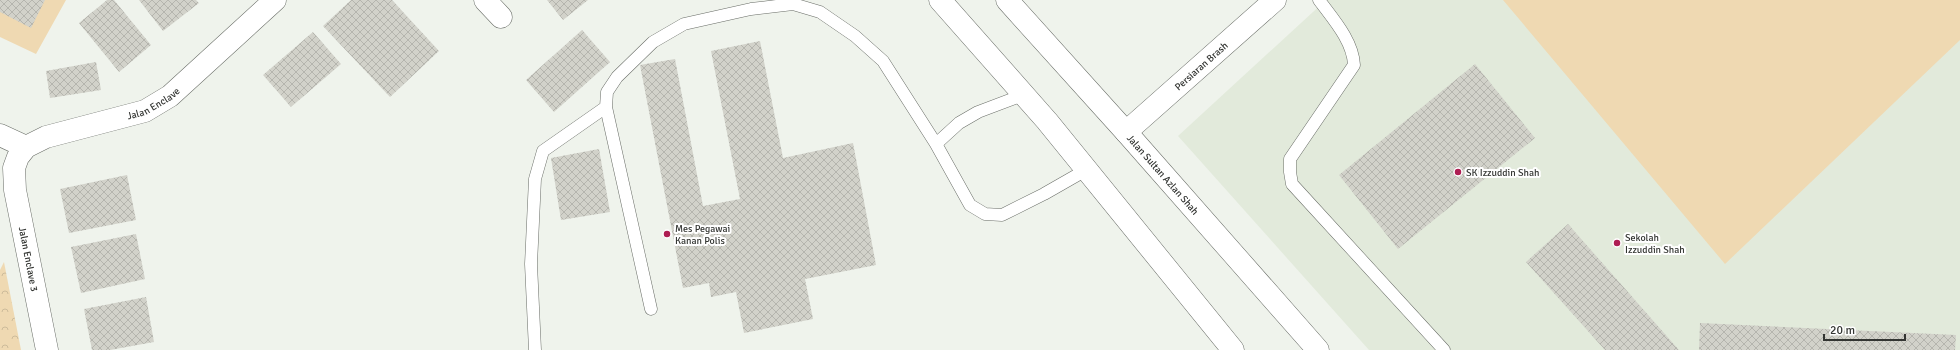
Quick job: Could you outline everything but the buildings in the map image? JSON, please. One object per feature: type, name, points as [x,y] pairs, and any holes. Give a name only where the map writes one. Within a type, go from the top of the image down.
[{"type":"main road","name":"Jalan Enclave","points":[[26,147],[46,137],[145,111],[170,96],[275,0]]},
{"type":"main road","points":[[486,0],[501,17]]},
{"type":"main road","points":[[940,0],[1023,94],[1233,350]]},
{"type":"main road","name":"Jalan Sultan Azlan Shah","points":[[1007,0],[1126,132],[1304,341],[1318,350]]},
{"type":"main road","name":"Persiaran Brash","points":[[1126,132],[1275,0]]},
{"type":"main road","points":[[0,135],[26,147],[18,157],[7,165]]},
{"type":"main road","name":"Jalan Enclave 3","points":[[7,165],[15,190],[47,350]]},
{"type":"lane","points":[[1319,0],[1350,46],[1354,65],[1290,159],[1292,184],[1444,350]]},
{"type":"lane","points":[[651,309],[606,107],[607,92],[617,77],[653,42],[684,24],[751,9],[793,4],[820,12],[855,36],[883,61],[936,144],[970,205],[985,214],[1002,215],[1044,194],[1086,170]]},
{"type":"lane","points":[[936,144],[959,123],[978,112],[1023,94]]},
{"type":"lane","points":[[535,350],[531,264],[535,179],[543,151],[606,107]]},
{"type":"shaded area","name":"Sekolah Izzuddin Shah","points":[[1326,0],[1960,0],[1960,350],[1369,350],[1178,136]]},
{"type":"green space","points":[[0,0],[66,0],[36,54],[0,37]]},
{"type":"green space","points":[[1503,0],[1960,0],[1960,40],[1725,264]]},
{"type":"green space","points":[[4,262],[21,350],[0,350],[0,270]]},
{"type":"place","name":"SK Izzuddin Shah","points":[[1458,172]]},
{"type":"place","name":"Mes Pegawai Kanan Polis","points":[[667,234]]},
{"type":"place","name":"Sekolah Izzuddin Shah","points":[[1617,243]]}]
